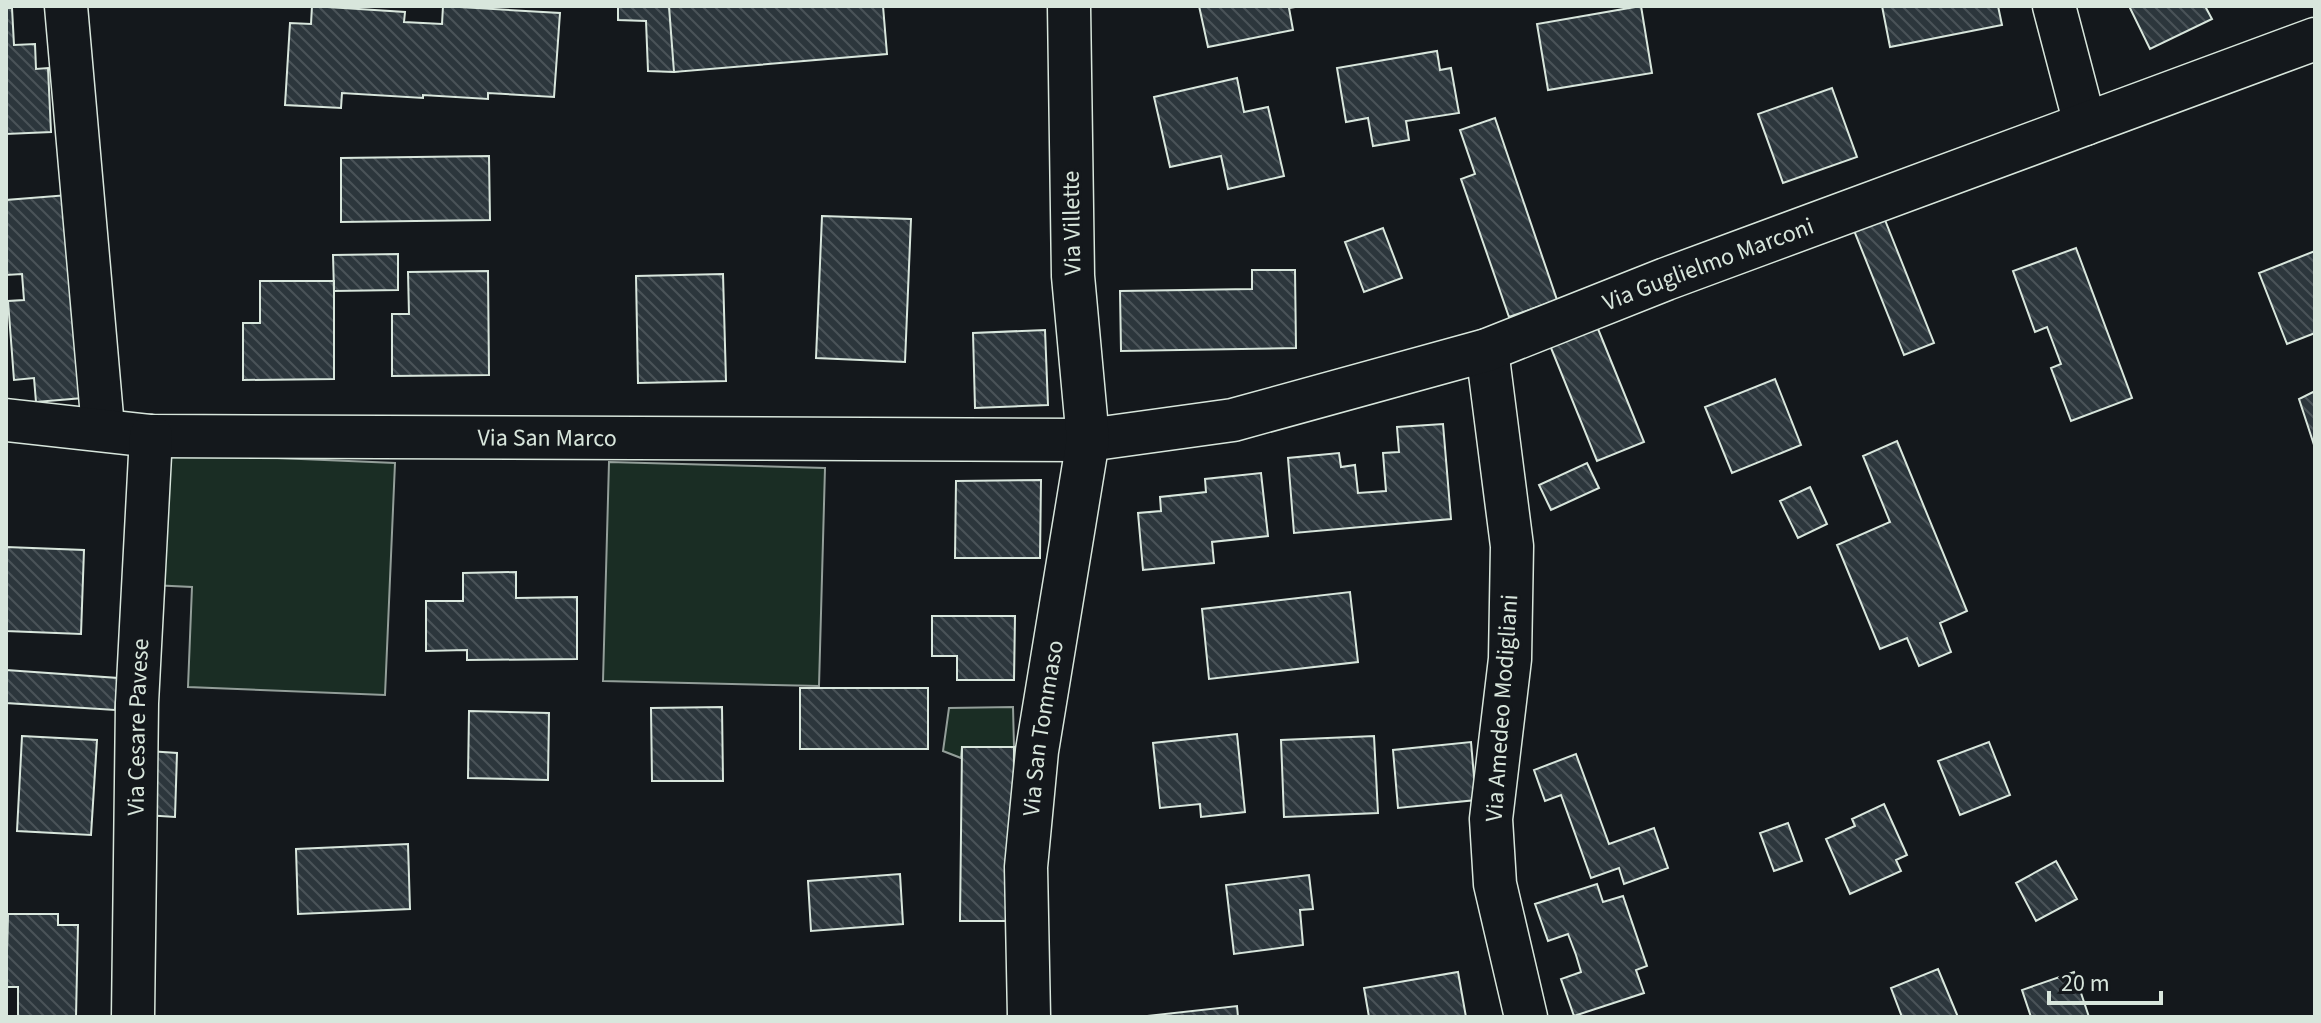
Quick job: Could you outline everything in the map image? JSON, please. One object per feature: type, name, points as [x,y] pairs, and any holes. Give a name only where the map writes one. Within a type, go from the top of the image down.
[{"type":"street","points":[[66,6],[103,428]]},
{"type":"street","name":"Via Villette","points":[[1069,6],[1073,276],[1088,440]]},
{"type":"street","points":[[2054,6],[2085,124]]},
{"type":"street","name":"Via Guglielmo Marconi","points":[[1088,440],[1233,420],[1487,350],[1666,279],[2315,39]]},
{"type":"street","name":"Via Amedeo Modigliani","points":[[1487,350],[1512,546],[1510,659],[1492,832],[1495,884],[1526,1017]]},
{"type":"street","name":"Via San Marco","points":[[6,420],[103,428],[151,436],[1088,440]]},
{"type":"street","name":"Via Cesare Pavese","points":[[133,1017],[137,703],[151,436]]},
{"type":"street","name":"Via San Tommaso","points":[[1029,1017],[1026,867],[1036,766],[1088,440]]},
{"type":"green space","points":[[156,453],[395,463],[385,695],[188,687],[192,587],[151,585]]},
{"type":"green space","points":[[609,462],[825,468],[819,686],[603,681]]},
{"type":"green space","points":[[1013,707],[1014,747],[962,747],[961,758],[943,751],[949,708]]},
{"type":"building","points":[[312,6],[405,12],[404,22],[442,24],[443,6],[560,13],[554,97],[488,93],[488,99],[423,95],[423,98],[342,93],[341,108],[285,105],[290,23],[311,24]]},
{"type":"building","points":[[618,6],[669,7],[674,72],[648,71],[646,21],[618,20]]},
{"type":"building","points":[[669,6],[883,6],[887,54],[674,72]]},
{"type":"building","points":[[1199,6],[1301,6],[1289,8],[1293,30],[1208,47]]},
{"type":"building","points":[[1641,6],[1652,73],[1548,90],[1537,24]]},
{"type":"building","points":[[1882,6],[1998,6],[2002,25],[1890,47]]},
{"type":"building","points":[[2129,6],[2205,6],[2212,19],[2150,49]]},
{"type":"building","points":[[6,8],[12,8],[14,45],[35,44],[36,69],[48,68],[51,132],[6,134]]},
{"type":"building","points":[[1437,51],[1440,70],[1451,68],[1459,113],[1406,121],[1409,140],[1373,146],[1368,118],[1346,122],[1337,68]]},
{"type":"building","points":[[1237,78],[1244,112],[1268,107],[1284,176],[1228,189],[1221,156],[1170,167],[1154,97]]},
{"type":"building","points":[[1832,88],[1857,157],[1783,183],[1758,114]]},
{"type":"building","points":[[1495,118],[1557,300],[1509,317],[1461,179],[1475,174],[1460,130]]},
{"type":"building","points":[[489,156],[490,220],[341,222],[341,158]]},
{"type":"building","points":[[68,195],[83,398],[36,402],[34,378],[14,380],[8,301],[24,300],[22,274],[6,275],[6,200]]},
{"type":"building","points":[[1883,215],[1934,343],[1904,355],[1853,228]]},
{"type":"building","points":[[822,216],[911,219],[905,362],[816,358]]},
{"type":"building","points":[[1383,228],[1402,278],[1364,292],[1345,242]]},
{"type":"building","points":[[2076,248],[2132,398],[2071,421],[2051,368],[2061,364],[2047,327],[2035,332],[2013,271]]},
{"type":"building","points":[[2315,251],[2315,333],[2287,344],[2259,273]]},
{"type":"building","points":[[398,254],[398,290],[334,291],[333,255]]},
{"type":"building","points":[[1252,270],[1295,270],[1296,348],[1121,351],[1120,291],[1252,289]]},
{"type":"building","points":[[488,271],[489,375],[392,376],[392,314],[409,314],[408,272]]},
{"type":"building","points":[[723,274],[726,381],[638,383],[636,276]]},
{"type":"building","points":[[260,281],[334,281],[334,379],[243,380],[243,323],[260,323]]},
{"type":"building","points":[[1596,324],[1644,442],[1597,461],[1549,343]]},
{"type":"building","points":[[1045,330],[1048,405],[975,408],[973,333]]},
{"type":"building","points":[[1775,379],[1801,445],[1732,473],[1705,407]]},
{"type":"building","points":[[2315,392],[2315,448],[2299,399]]},
{"type":"building","points":[[1443,424],[1451,519],[1294,533],[1288,458],[1339,453],[1341,467],[1355,465],[1358,493],[1386,491],[1383,453],[1399,452],[1397,427]]},
{"type":"building","points":[[1897,441],[1967,611],[1940,623],[1951,652],[1919,666],[1907,638],[1880,649],[1837,545],[1890,522],[1863,456]]},
{"type":"building","points":[[1587,463],[1599,488],[1551,510],[1539,485]]},
{"type":"building","points":[[1261,473],[1268,536],[1212,542],[1214,563],[1143,570],[1138,513],[1161,511],[1160,497],[1206,492],[1205,479]]},
{"type":"building","points":[[1041,480],[1040,558],[955,558],[956,481]]},
{"type":"building","points":[[1810,487],[1827,524],[1798,538],[1780,501]]},
{"type":"building","points":[[6,547],[84,550],[81,634],[6,631]]},
{"type":"building","points":[[516,572],[516,598],[577,597],[577,659],[467,660],[467,650],[426,651],[426,601],[463,601],[463,573]]},
{"type":"building","points":[[1350,592],[1358,662],[1209,679],[1202,609]]},
{"type":"building","points":[[932,616],[1015,616],[1014,680],[957,680],[957,656],[932,656]]},
{"type":"building","points":[[6,670],[118,678],[115,710],[6,703]]},
{"type":"building","points":[[800,688],[928,688],[928,749],[800,749]]},
{"type":"building","points":[[722,707],[723,781],[652,781],[651,708]]},
{"type":"building","points":[[469,711],[549,713],[548,780],[468,778]]},
{"type":"building","points":[[1237,734],[1245,812],[1201,817],[1200,804],[1160,808],[1153,743]]},
{"type":"building","points":[[22,736],[97,740],[91,835],[17,831]]},
{"type":"building","points":[[1374,736],[1378,813],[1284,817],[1281,740]]},
{"type":"building","points":[[1471,742],[1476,800],[1398,808],[1393,750]]},
{"type":"building","points":[[1989,742],[2010,795],[1960,815],[1938,761]]},
{"type":"building","points":[[962,747],[1014,747],[1013,921],[960,921]]},
{"type":"building","points":[[148,751],[177,753],[175,817],[145,815]]},
{"type":"building","points":[[1576,754],[1609,844],[1654,828],[1668,868],[1624,884],[1619,868],[1591,878],[1561,795],[1545,801],[1534,770]]},
{"type":"building","points":[[1884,804],[1907,855],[1896,860],[1901,871],[1850,894],[1826,839],[1855,826],[1852,819]]},
{"type":"building","points":[[1788,823],[1802,861],[1774,871],[1760,833]]},
{"type":"building","points":[[408,844],[410,909],[298,914],[296,849]]},
{"type":"building","points":[[2056,861],[2077,899],[2036,921],[2016,883]]},
{"type":"building","points":[[900,874],[903,924],[811,931],[808,881]]},
{"type":"building","points":[[1309,875],[1313,909],[1300,910],[1303,945],[1234,954],[1226,885]]},
{"type":"building","points":[[1597,884],[1603,902],[1623,896],[1647,966],[1636,970],[1644,993],[1574,1016],[1561,979],[1581,972],[1576,955],[1568,934],[1548,941],[1535,904]]},
{"type":"building","points":[[8,914],[58,914],[58,925],[78,925],[76,1017],[18,1017],[18,987],[6,987]]},
{"type":"building","points":[[1938,969],[1958,1017],[1902,1017],[1891,988]]},
{"type":"building","points":[[1458,972],[1466,1017],[1369,1017],[1364,988]]},
{"type":"building","points":[[2074,972],[2089,1017],[2031,1017],[2022,990]]},
{"type":"building","points":[[1237,1006],[1238,1017],[1147,1016]]}]
